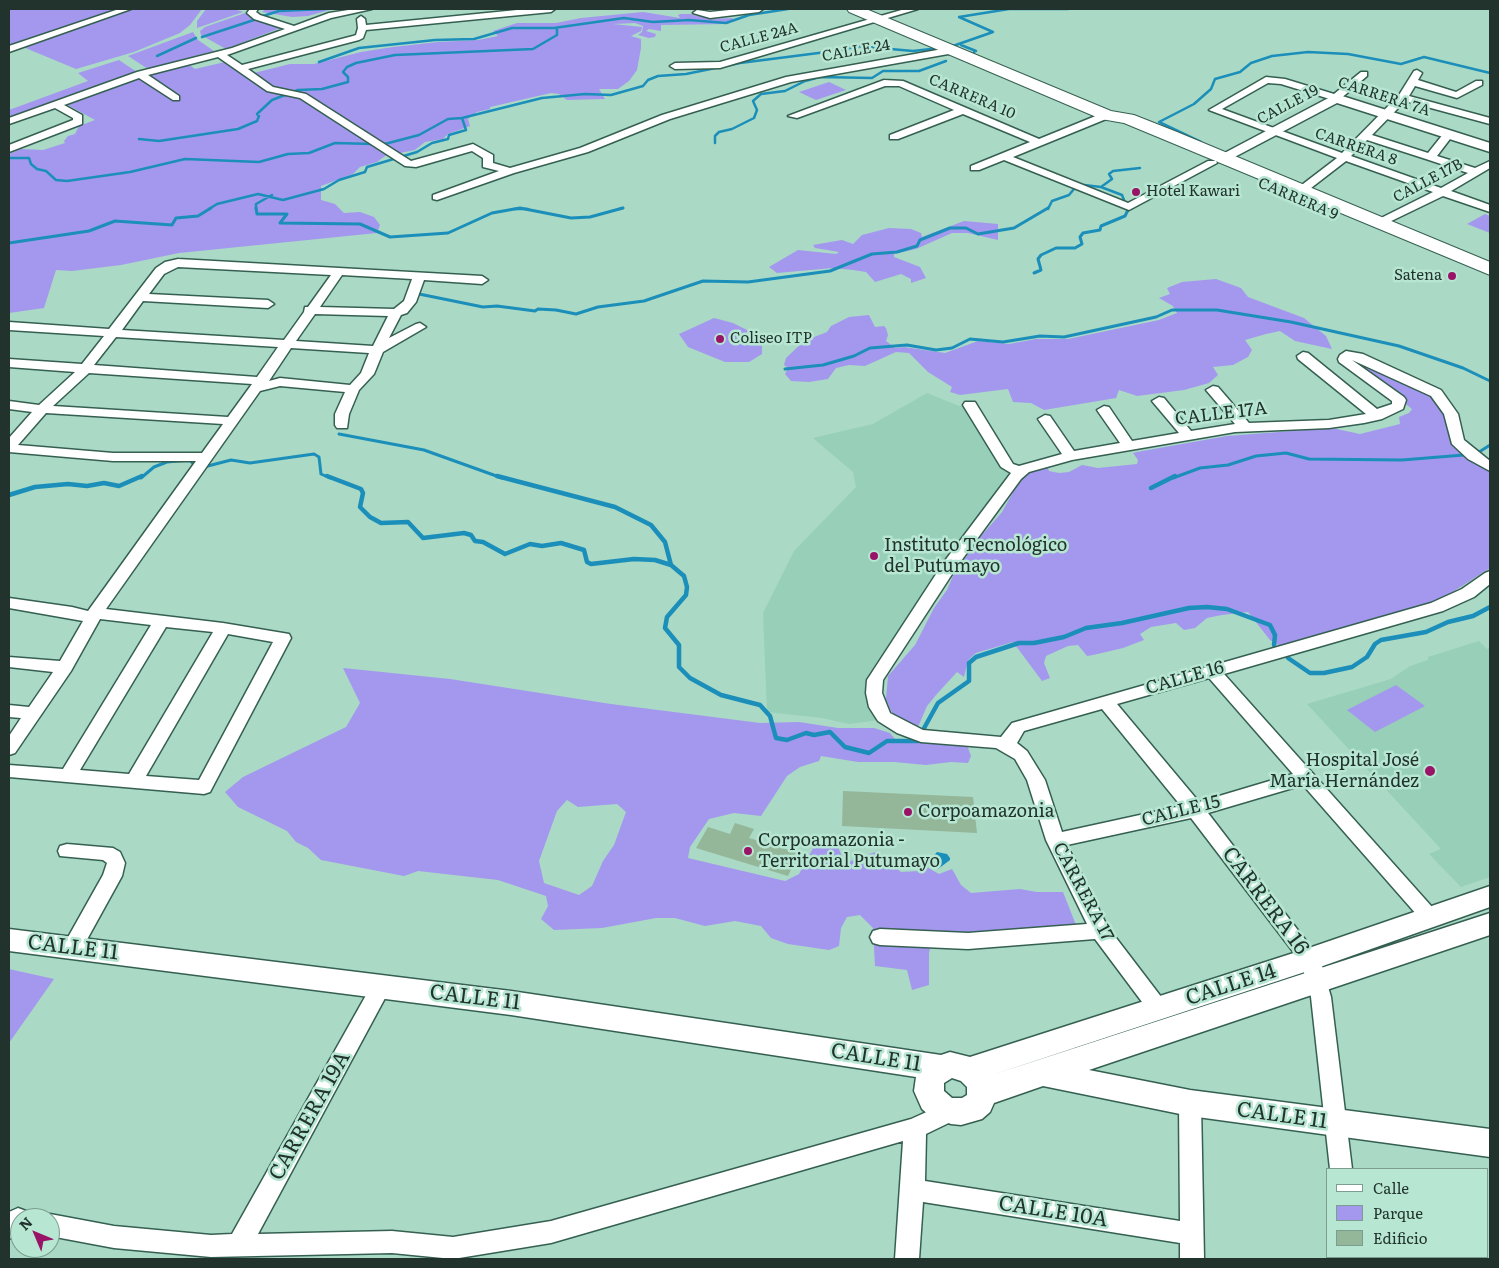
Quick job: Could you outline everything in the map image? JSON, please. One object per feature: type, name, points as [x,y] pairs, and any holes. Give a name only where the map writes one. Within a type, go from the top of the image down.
[{"type":"highway","name":"CARRERA 9","points":[[854,9],[1107,115],[1118,124],[1217,160],[1490,280]]},
{"type":"highway","name":"CARRERA 9","points":[[1294,193],[1378,222],[1490,269]]},
{"type":"street","points":[[9,49],[127,9]]},
{"type":"street","points":[[254,9],[252,13],[257,17],[292,28]]},
{"type":"street","points":[[10,120],[140,74],[220,54],[329,16],[364,9],[360,36],[356,38],[241,68]]},
{"type":"street","points":[[362,28],[497,11],[551,9]]},
{"type":"street","points":[[697,13],[710,15],[759,9]]},
{"type":"street","name":"CALLE 24","points":[[878,18],[914,9]]},
{"type":"street","name":"CALLE 24A","points":[[675,66],[720,65],[878,18]]},
{"type":"street","name":"CALLE 24","points":[[437,197],[510,171],[584,150],[666,117],[804,75],[954,50]]},
{"type":"street","points":[[220,54],[270,89],[303,96],[409,164],[416,164],[473,146],[489,157],[486,165],[510,171]]},
{"type":"street","points":[[793,116],[866,90],[842,69]]},
{"type":"street","points":[[140,74],[176,98]]},
{"type":"street","name":"CALLE 19","points":[[1006,156],[1014,162],[1129,207],[1336,98],[1364,74]]},
{"type":"street","points":[[1294,193],[1343,158],[1386,115],[1403,96],[1415,78],[1457,94],[1479,83]]},
{"type":"street","name":"CARRERA 7A","points":[[1215,110],[1266,80],[1282,81],[1490,148]]},
{"type":"street","name":"CARRERA 10","points":[[866,90],[893,82],[900,83],[1038,142]]},
{"type":"street","points":[[1403,96],[1490,121]]},
{"type":"street","points":[[9,149],[78,122],[78,117],[55,104]]},
{"type":"street","points":[[894,136],[963,110]]},
{"type":"street","name":"CARRERA 8","points":[[1215,110],[1272,133],[1490,209]]},
{"type":"street","points":[[975,168],[1107,115]]},
{"type":"street","points":[[10,120],[44,136]]},
{"type":"street","name":"CALLE 17B","points":[[1430,157],[1448,135]]},
{"type":"street","points":[[1365,136],[1477,172]]},
{"type":"street","name":"CALLE 17B","points":[[1378,222],[1442,192],[1490,164]]},
{"type":"street","points":[[9,447],[42,409],[84,370],[160,271],[169,265],[178,263],[482,280]]},
{"type":"street","points":[[9,749],[65,667],[94,616],[200,464],[259,384],[309,310],[338,273]]},
{"type":"street","points":[[309,310],[396,312],[404,310],[410,302],[419,276]]},
{"type":"street","points":[[141,297],[268,304]]},
{"type":"street","points":[[342,425],[342,414],[353,389],[367,374],[396,312]]},
{"type":"street","points":[[9,326],[377,350],[420,327]]},
{"type":"street","name":"CALLE 17A","points":[[1020,472],[1070,456],[1128,445],[1245,427],[1329,424],[1377,416],[1398,406],[1399,400],[1350,365],[1344,359],[1346,355],[1358,357],[1436,393],[1451,414],[1457,441],[1470,454],[1490,467]]},
{"type":"street","points":[[1303,356],[1377,416]]},
{"type":"street","points":[[9,363],[259,384],[280,382],[353,389]]},
{"type":"street","points":[[1213,390],[1245,427]]},
{"type":"street","points":[[1159,401],[1188,436]]},
{"type":"street","points":[[9,405],[42,409],[233,421]]},
{"type":"street","points":[[970,405],[1008,467],[1020,472],[952,562],[875,680],[874,693],[884,718],[903,729],[921,736],[996,742],[1007,745]]},
{"type":"street","points":[[1104,410],[1128,445]]},
{"type":"street","points":[[1045,419],[1070,456]]},
{"type":"street","points":[[9,447],[200,464]]},
{"type":"street","name":"CALLE 16","points":[[1007,745],[1011,734],[1018,727],[1211,670],[1437,607],[1468,593],[1490,576]]},
{"type":"street","points":[[9,603],[94,616],[223,628],[283,638],[204,787],[9,771]]},
{"type":"street","points":[[68,775],[161,621]]},
{"type":"street","points":[[135,780],[223,628]]},
{"type":"street","points":[[9,662],[65,667]]},
{"type":"street","points":[[1211,670],[1431,917]]},
{"type":"street","name":"CARRERA 16","points":[[1105,701],[1195,810],[1313,970]]},
{"type":"street","points":[[9,711],[33,714]]},
{"type":"street","name":"CARRERA 17","points":[[1007,745],[1021,755],[1032,772],[1055,840],[1100,931],[1158,1008]]},
{"type":"street","name":"CALLE 15","points":[[1055,840],[1195,810],[1306,776]]},
{"type":"street","points":[[67,851],[106,852],[114,857],[116,863],[112,876],[72,948]]},
{"type":"street","name":"CALLE 14","points":[[976,1082],[1046,1074],[1173,1028],[1313,970],[1431,917],[1490,896]]},
{"type":"street","name":"CALLE 14","points":[[976,1082],[1158,1008],[1490,924]]},
{"type":"street","points":[[880,937],[968,941],[1100,931]]},
{"type":"street","name":"CALLE 11","points":[[9,940],[510,1002],[940,1068]]},
{"type":"street","points":[[1313,970],[1341,1168]]},
{"type":"street","name":"CARRERA 19A","points":[[239,1245],[381,986]]},
{"type":"street","points":[[950,1065],[976,1082],[978,1103],[971,1109],[962,1112],[951,1111],[941,1107],[933,1100],[929,1091],[929,1082],[933,1074],[940,1068],[950,1065]]},
{"type":"street","name":"CALLE 11","points":[[1046,1074],[1190,1103],[1490,1143]]},
{"type":"street","points":[[1190,1103],[1192,1259]]},
{"type":"street","points":[[60,1227],[114,1237],[211,1246],[392,1242],[452,1254],[551,1232],[915,1128],[951,1111]]},
{"type":"street","points":[[907,1259],[913,1190],[915,1128]]},
{"type":"street","name":"CALLE 10A","points":[[913,1190],[1192,1234]]},
{"type":"shaded area","name":"Instituto Tecnológico del Putumayo","points":[[927,393],[959,406],[970,405],[1008,467],[1020,472],[875,680],[879,720],[849,724],[822,718],[767,712],[763,613],[794,551],[856,487],[853,472],[813,438],[873,424]]},
{"type":"shaded area","name":"Hospital José María Hernández","points":[[1479,641],[1487,649],[1490,648],[1490,877],[1461,887],[1429,854],[1441,849],[1307,704],[1391,679],[1410,666],[1428,660],[1428,657]]},
{"type":"green space","points":[[9,9],[202,9],[190,25],[180,33],[134,52],[76,69],[23,47],[16,45],[9,47]]},
{"type":"green space","points":[[206,9],[234,9],[243,12],[197,28],[197,21]]},
{"type":"green space","points":[[266,9],[333,9],[308,16],[292,17],[262,12]]},
{"type":"green space","points":[[643,12],[680,18],[678,15],[690,14],[710,16],[708,19],[733,18],[730,23],[725,24],[661,25],[661,31],[649,29],[646,31],[656,34],[655,37],[649,38],[638,35],[642,32],[643,26],[635,23],[613,24],[642,27],[641,31],[631,36],[641,39],[641,48],[637,70],[629,81],[618,89],[599,89],[605,99],[567,100],[559,94],[551,93],[490,107],[490,109],[477,112],[468,119],[470,126],[448,134],[443,139],[425,142],[415,150],[385,156],[377,162],[360,167],[353,174],[321,186],[321,200],[335,204],[344,213],[360,212],[374,217],[380,225],[377,233],[179,253],[121,265],[72,271],[56,270],[44,308],[9,313],[9,154],[21,149],[43,150],[65,143],[64,141],[68,136],[75,134],[79,126],[95,120],[66,104],[136,78],[188,64],[195,69],[225,62],[246,75],[290,64],[314,64],[361,52],[393,47],[478,40],[498,36],[493,31],[517,23],[556,23],[581,18]]},
{"type":"green space","points":[[245,13],[283,27],[226,49],[201,35],[200,31],[205,27]]},
{"type":"green space","points":[[193,32],[198,40],[214,51],[148,69],[128,56]]},
{"type":"green space","points":[[119,60],[137,72],[9,119],[9,110],[88,81],[78,73]]},
{"type":"green space","points":[[829,82],[846,90],[816,100],[799,92]]},
{"type":"green space","points":[[1485,214],[1490,216],[1490,233],[1467,224]]},
{"type":"green space","points":[[964,221],[998,224],[998,240],[968,233],[952,233],[916,249],[894,254],[894,257],[920,267],[926,278],[911,283],[911,279],[901,274],[875,282],[866,272],[853,270],[833,268],[777,273],[769,267],[798,250],[836,254],[839,252],[815,248],[813,245],[842,240],[853,244],[862,235],[889,228],[911,229],[921,233],[922,237]]},
{"type":"green space","points":[[1216,279],[1241,288],[1248,297],[1304,318],[1326,336],[1332,349],[1295,341],[1280,331],[1245,340],[1252,350],[1248,357],[1233,365],[1213,367],[1218,375],[1209,383],[1184,390],[1137,396],[1119,390],[1116,398],[1044,410],[1031,403],[1013,402],[1008,389],[960,395],[950,392],[952,387],[928,372],[909,353],[896,352],[865,366],[849,365],[836,368],[828,379],[809,382],[791,381],[785,374],[788,368],[784,365],[786,358],[804,341],[827,332],[831,326],[849,317],[869,315],[875,327],[884,326],[886,328],[888,335],[886,341],[895,348],[904,347],[945,353],[978,341],[1009,344],[1036,339],[1068,339],[1159,320],[1177,313],[1173,306],[1159,298],[1170,294],[1167,288],[1182,282]]},
{"type":"green space","name":"Coliseo ITP","points":[[714,318],[733,323],[751,332],[762,343],[762,354],[749,362],[725,362],[688,347],[679,334]]},
{"type":"green space","points":[[1348,358],[1431,393],[1472,458],[1490,470],[1490,568],[1437,602],[1289,645],[1278,645],[1270,640],[1248,612],[1222,615],[1207,618],[1195,628],[1184,630],[1176,623],[1151,627],[1140,634],[1144,640],[1123,648],[1093,655],[1087,656],[1078,645],[1068,646],[1046,656],[1044,663],[1050,678],[1042,681],[1013,642],[976,653],[968,660],[964,677],[957,672],[927,706],[918,727],[913,728],[901,723],[891,711],[886,699],[888,676],[915,645],[934,608],[947,590],[956,569],[967,556],[969,550],[1002,512],[1022,476],[1047,465],[1049,471],[1059,473],[1069,472],[1082,465],[1098,468],[1137,464],[1138,460],[1133,453],[1227,436],[1332,428],[1360,434],[1400,424],[1399,417],[1409,413],[1412,409]]},
{"type":"green space","points":[[343,668],[450,679],[611,704],[760,723],[799,722],[838,728],[874,728],[890,733],[895,739],[967,745],[971,756],[968,763],[951,762],[926,765],[894,762],[858,762],[821,756],[819,761],[800,767],[787,776],[761,816],[734,813],[709,819],[690,847],[688,858],[785,881],[799,874],[816,843],[837,845],[845,863],[878,851],[901,872],[919,871],[925,866],[939,874],[952,869],[961,885],[971,893],[1020,889],[1037,892],[1063,892],[1076,925],[1064,929],[960,933],[933,937],[929,953],[929,985],[912,990],[907,970],[875,966],[873,928],[860,915],[847,917],[841,928],[839,946],[829,950],[788,944],[771,938],[761,926],[735,921],[705,926],[675,918],[656,918],[602,928],[554,930],[541,919],[548,906],[546,896],[498,880],[418,871],[404,876],[321,860],[308,848],[296,842],[287,831],[238,807],[225,792],[243,777],[346,727],[360,703]],"holes":[[[567,800],[578,807],[617,804],[626,812],[614,845],[603,861],[592,886],[579,895],[544,883],[539,861],[557,811]]]},
{"type":"green space","points":[[1396,685],[1425,706],[1375,732],[1347,710]]},
{"type":"green space","points":[[9,969],[54,979],[9,1043]]},
{"type":"water","points":[[937,852],[947,854],[950,858],[938,869],[932,867],[930,860]]},
{"type":"building","name":"Corpoamazonia","points":[[843,791],[973,797],[977,833],[842,826]]},
{"type":"building","name":"Corpoamazonia - Territorial Putumayo","points":[[735,823],[754,829],[749,838],[799,853],[788,876],[696,848],[708,827],[730,834]]},
{"type":"waterway","points":[[263,16],[279,11],[325,9]]},
{"type":"waterway","points":[[319,62],[359,48],[435,40],[474,39],[512,28],[554,28],[624,18],[653,22],[689,20],[726,23],[749,15],[788,9]]},
{"type":"waterway","points":[[950,47],[993,32],[959,17],[1009,9],[1068,9]]},
{"type":"waterway","points":[[202,37],[257,19]]},
{"type":"waterway","points":[[139,139],[159,141],[238,129],[257,121],[259,116],[257,114],[272,100],[298,90],[322,89],[348,82],[348,77],[343,72],[347,67],[356,63],[395,55],[533,49],[557,35],[557,28]]},
{"type":"waterway","points":[[157,56],[196,38]]},
{"type":"waterway","points":[[961,45],[976,51],[974,52]]},
{"type":"waterway","points":[[462,118],[542,98],[585,94],[611,95],[643,86],[648,80],[658,76],[686,74],[740,63],[842,50],[857,46],[913,51],[940,48]]},
{"type":"waterway","points":[[1199,143],[1201,142],[1159,122],[1194,104],[1211,89],[1215,79],[1240,72],[1251,63],[1272,56],[1308,52],[1348,54],[1401,64],[1424,57],[1490,73]]},
{"type":"waterway","points":[[715,143],[715,136],[719,132],[732,129],[754,118],[757,110],[753,101],[761,94],[785,91],[805,81],[820,77],[872,78],[883,71],[919,71],[946,61]]},
{"type":"waterway","points":[[269,197],[283,200],[324,189],[339,180],[365,172],[367,167],[417,152],[432,143],[448,139],[449,135],[466,130],[462,118]]},
{"type":"waterway","points":[[381,145],[419,135],[448,119],[462,118]]},
{"type":"waterway","points":[[9,158],[29,158],[31,164],[37,169],[46,171],[56,180],[67,181],[130,172],[185,159],[259,162],[288,154],[309,153],[335,143],[373,144]]},
{"type":"waterway","points":[[1101,187],[1112,179],[1109,174],[1113,171],[1140,168]]},
{"type":"waterway","points":[[1084,185],[1101,187]]},
{"type":"waterway","points":[[1101,187],[1122,195],[1124,200]]},
{"type":"waterway","points":[[1048,209],[1052,201],[1069,195],[1074,189]]},
{"type":"waterway","points":[[209,209],[217,204],[258,194],[269,197]]},
{"type":"waterway","points":[[256,208],[256,204],[269,197]]},
{"type":"waterway","points":[[9,243],[89,231],[115,221],[172,225],[176,218],[198,216],[211,208]]},
{"type":"waterway","points":[[256,208],[257,214],[287,214],[280,223],[360,224],[390,237],[448,233],[492,213],[514,209]]},
{"type":"waterway","points":[[525,209],[571,218],[590,217],[623,208],[619,209]]},
{"type":"waterway","points":[[419,294],[483,307],[497,306],[535,311],[538,309],[556,310],[576,314],[598,307],[644,301],[703,281],[748,282],[830,271],[872,254],[897,252],[917,246],[920,240],[950,228],[966,228],[978,234],[1014,228],[1048,208]]},
{"type":"waterway","points":[[514,209],[525,209]]},
{"type":"waterway","points":[[514,209],[525,209]]},
{"type":"waterway","points":[[1034,273],[1041,270],[1038,259],[1041,255],[1056,248],[1075,248],[1082,244],[1080,237],[1083,233],[1100,230],[1101,226],[1125,216],[1128,210]]},
{"type":"waterway","points":[[785,369],[823,365],[854,356],[870,348],[907,345],[936,350],[952,348],[970,339],[1003,342],[1040,336],[1064,337],[1156,317],[1172,310],[1217,310],[1291,322],[1399,346],[1463,368],[1490,381]]},
{"type":"waterway","points":[[339,434],[424,450],[502,478]]},
{"type":"waterway","points":[[1173,478],[1200,468],[1228,465],[1256,456],[1286,453],[1309,459],[1402,460],[1476,454],[1490,445]]},
{"type":"waterway","points":[[141,478],[154,467],[167,462],[190,460],[195,466],[204,467],[231,460],[250,463],[314,454],[319,457],[321,474],[330,478]]},
{"type":"waterway","points":[[9,495],[35,487],[68,484],[87,486],[104,483],[119,486],[142,476]]},
{"type":"waterway","points":[[327,476],[361,489],[363,493],[360,507],[370,517],[381,523],[408,522],[423,538],[464,533],[471,535],[475,541],[483,542],[505,554],[530,544],[542,546],[561,543],[584,550],[587,562],[591,564],[634,559],[655,560],[671,565]]},
{"type":"waterway","points":[[497,476],[615,507],[651,525],[665,542],[671,565]]},
{"type":"waterway","points":[[1151,488],[1175,476]]},
{"type":"waterway","points":[[671,565],[684,576],[687,587],[686,595],[667,617],[665,628],[679,645],[679,667],[690,678],[721,695],[760,705],[770,716],[776,738],[787,740],[806,733],[814,735],[830,732],[845,747],[869,753],[887,741],[918,741]]},
{"type":"waterway","points":[[923,730],[938,703],[969,681],[969,663],[976,657],[1019,643],[1034,643],[1064,637],[1086,628],[1122,623],[1189,608],[1207,607],[1227,609],[1270,625],[1275,635],[1274,645]]},
{"type":"waterway","points":[[1288,658],[1310,673],[1324,673],[1352,667],[1367,657],[1375,644],[1381,640],[1426,632],[1448,622],[1473,616],[1490,607]]},
{"type":"place","name":"Hotel Kawari","points":[[1136,192]]},
{"type":"place","name":"Satena","points":[[1452,276]]},
{"type":"place","name":"Coliseo ITP","points":[[720,339]]},
{"type":"place","name":"Instituto Tecnológico del Putumayo","points":[[874,556]]},
{"type":"place","name":"Hospital José María Hernández","points":[[1430,771]]},
{"type":"place","name":"Corpoamazonia","points":[[908,812]]},
{"type":"place","name":"Corpoamazonia - Territorial Putumayo","points":[[748,851]]}]
